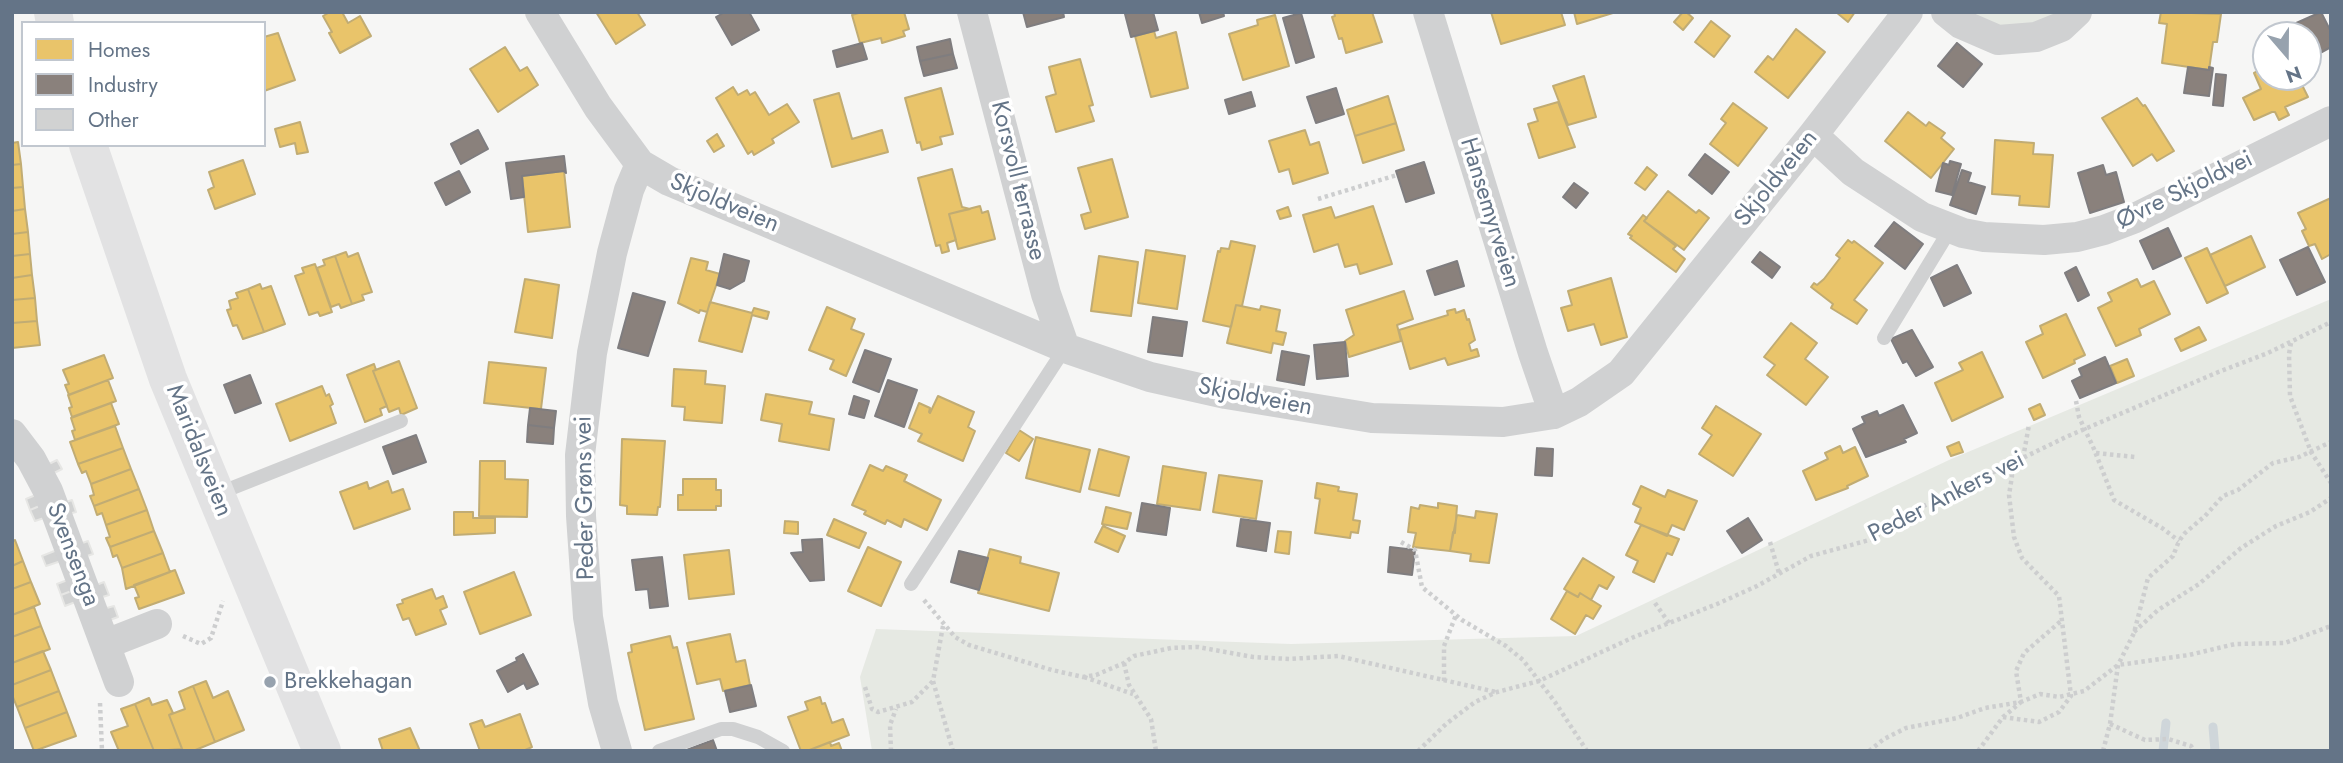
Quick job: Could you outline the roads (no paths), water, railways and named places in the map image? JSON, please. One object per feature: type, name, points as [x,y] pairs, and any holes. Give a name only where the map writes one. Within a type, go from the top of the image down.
[{"type":"main road","name":"Maridalsveien","points":[[89,147],[168,379],[322,751]]},
{"type":"street","name":"Skjoldveien","points":[[540,12],[598,107],[640,164],[669,181],[1065,348],[1150,377],[1214,391],[1372,418],[1503,422],[1554,414],[1579,402],[1621,373],[1813,135],[1908,12]]},
{"type":"street","name":"Korsvoll terrasse","points":[[972,12],[1046,294],[1065,348]]},
{"type":"street","name":"Hansemyrveien","points":[[1428,12],[1554,414]]},
{"type":"street","points":[[1946,12],[1961,24],[1998,40],[2036,37],[2061,27],[2077,12]]},
{"type":"street","name":"Øvre Skjoldvei","points":[[1813,135],[1853,172],[1922,217],[1951,229],[1984,237],[2038,240],[2077,237],[2133,219],[2331,121]]},
{"type":"street","name":"Peder Grøns vei","points":[[617,751],[603,703],[588,617],[580,455],[592,353],[612,253],[629,190],[640,164]]},
{"type":"street","name":"Svensenga","points":[[12,434],[31,459],[48,491],[119,682]]},
{"type":"street","points":[[106,644],[157,624]]},
{"type":"lane","points":[[1884,338],[1951,229]]},
{"type":"lane","points":[[911,584],[1065,348]]},
{"type":"lane","points":[[216,495],[401,421]]},
{"type":"lane","points":[[659,751],[713,731],[733,729],[758,737],[783,751]]},
{"type":"waterway","points":[[2163,751],[2166,723]]},
{"type":"waterway","points":[[2213,727],[2215,751]]},
{"type":"place","name":"Brekkehagan","points":[[270,682]]}]
